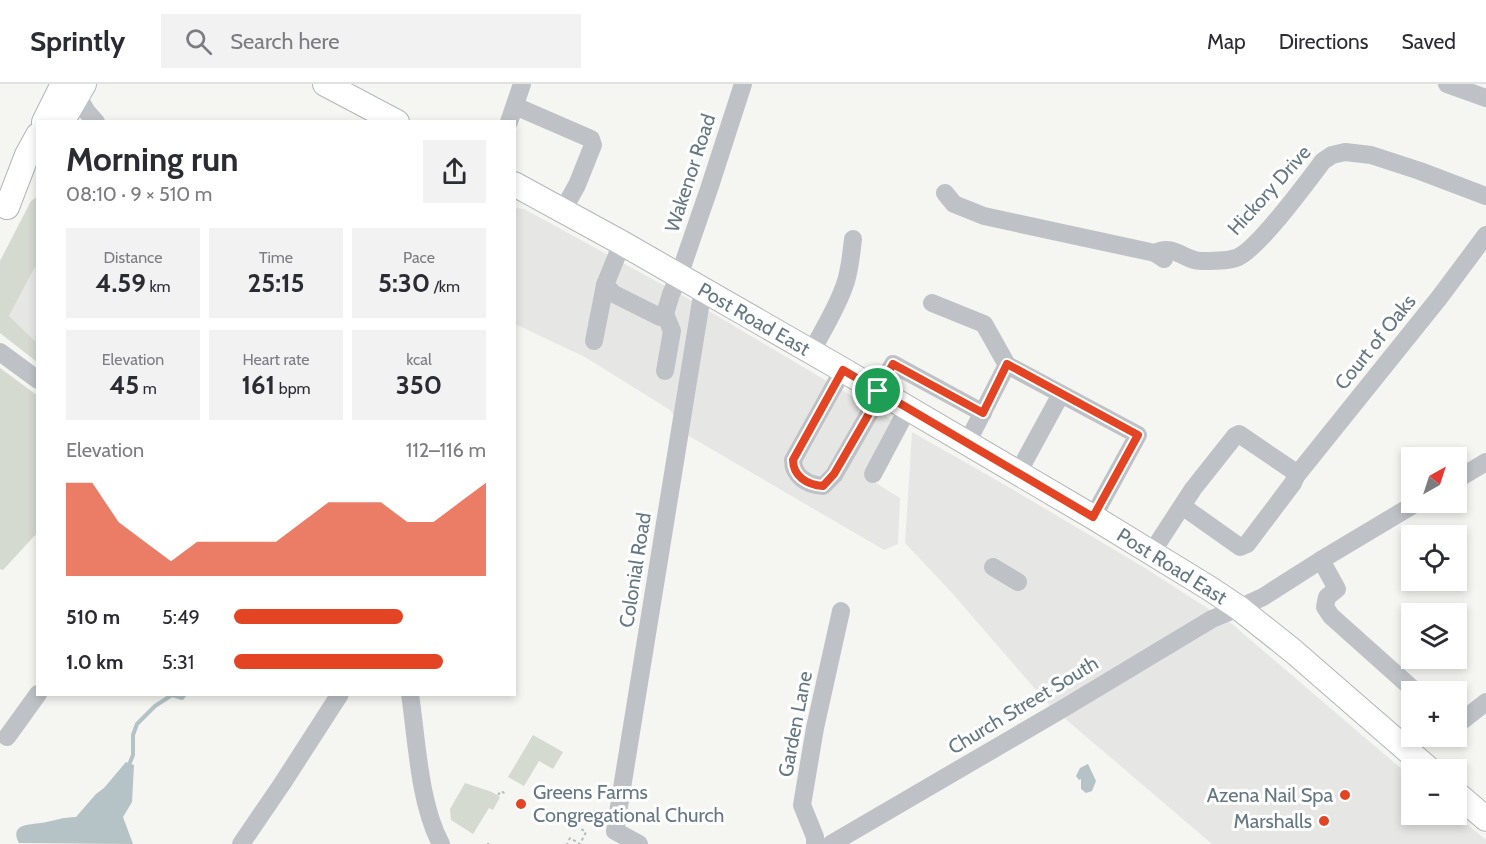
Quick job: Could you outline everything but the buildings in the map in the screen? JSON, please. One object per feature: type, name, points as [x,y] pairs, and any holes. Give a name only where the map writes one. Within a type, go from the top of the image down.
[{"type":"main road","points":[[332,86],[369,115],[389,120]]},
{"type":"main road","points":[[46,120],[75,88]]},
{"type":"main road","points":[[63,120],[75,88]]},
{"type":"main road","points":[[4,214],[27,155],[36,139]]},
{"type":"main road","points":[[4,214],[36,165]]},
{"type":"main road","name":"Post Road East","points":[[516,185],[703,289],[1152,552],[1239,608],[1308,663],[1417,759]]},
{"type":"main road","points":[[1467,803],[1486,819]]},
{"type":"street","points":[[522,84],[512,114],[591,139],[593,145],[577,185],[563,210]]},
{"type":"street","name":"Wakenor Road","points":[[665,314],[743,84]]},
{"type":"street","points":[[1447,84],[1486,98]]},
{"type":"street","points":[[75,88],[87,112],[94,120]]},
{"type":"street","name":"Hickory Drive","points":[[945,193],[954,204],[984,216],[1155,254],[1174,262],[1186,259],[1201,262],[1237,258],[1257,243],[1323,161],[1332,155],[1345,152],[1371,155],[1486,196]]},
{"type":"street","name":"Court of Oaks","points":[[1182,506],[1240,547],[1247,544],[1296,476],[1439,298],[1486,235]]},
{"type":"street","points":[[811,352],[844,287],[851,259],[852,239]]},
{"type":"street","points":[[594,341],[605,285],[622,243]]},
{"type":"street","points":[[605,285],[614,294],[660,317],[665,314],[672,331],[665,371]]},
{"type":"street","name":"Colonial Road","points":[[639,844],[615,831],[703,289]]},
{"type":"street","points":[[932,303],[984,324],[1007,364],[1138,435],[1093,517]]},
{"type":"street","points":[[0,352],[36,379]]},
{"type":"street","points":[[843,370],[793,460],[795,473],[810,483],[823,486],[834,474],[893,364],[983,413]]},
{"type":"street","points":[[967,443],[1007,364]]},
{"type":"street","points":[[1018,473],[1061,394]]},
{"type":"street","points":[[873,474],[908,408]]},
{"type":"street","points":[[1152,552],[1192,489],[1235,436],[1239,434],[1292,470],[1296,476]]},
{"type":"street","points":[[1467,473],[1486,462]]},
{"type":"street","name":"Church Street South","points":[[831,844],[1212,619],[1263,597],[1401,512]]},
{"type":"street","points":[[1321,560],[1337,589],[1327,597],[1325,607],[1331,616],[1404,681]]},
{"type":"street","points":[[993,567],[1018,582]]},
{"type":"street","name":"Garden Lane","points":[[814,844],[815,837],[802,806],[815,728],[841,611]]},
{"type":"street","points":[[8,737],[37,696]]},
{"type":"street","points":[[241,844],[339,696]]},
{"type":"street","points":[[410,696],[422,784],[434,831],[441,844]]},
{"type":"street","points":[[1467,717],[1486,702]]},
{"type":"path","points":[[498,795],[501,791],[506,794]]},
{"type":"path","points":[[546,811],[547,809],[586,832],[580,844],[570,838],[567,844]]},
{"type":"shaded area","points":[[36,198],[36,266],[9,316],[36,342],[36,361],[0,333],[0,261],[31,201]]},
{"type":"shaded area","points":[[516,208],[524,209],[687,298],[894,421],[865,476],[900,498],[898,544],[884,550],[689,436],[670,410],[585,357],[516,324]]},
{"type":"shaded area","points":[[36,266],[36,342],[9,316]]},
{"type":"shaded area","points":[[0,368],[36,395],[36,534],[3,570],[0,569]]},
{"type":"shaded area","points":[[912,432],[1145,568],[1232,624],[1401,768],[1401,825],[1467,824],[1486,840],[1486,844],[1212,844],[1049,705],[952,593],[905,543]]},
{"type":"shaded area","points":[[533,735],[563,752],[553,769],[539,761],[524,786],[508,777]]},
{"type":"shaded area","points":[[126,762],[134,765],[132,802],[123,817],[133,844],[19,843],[17,832],[22,826],[76,817]]},
{"type":"shaded area","points":[[1088,764],[1096,781],[1092,791],[1086,793],[1081,789],[1081,779],[1079,780],[1076,776],[1080,768]]},
{"type":"shaded area","points":[[465,783],[500,797],[493,810],[489,808],[473,834],[451,820],[450,809]]},
{"type":"waterway","points":[[129,765],[133,755],[133,735],[137,724],[155,706],[170,696]]},
{"type":"waterway","points":[[175,696],[182,698],[184,696]]},
{"type":"place","name":"Azena Nail Spa","points":[[1345,795]]},
{"type":"place","name":"Greens Farms Congregational Church","points":[[521,804]]},
{"type":"place","name":"Marshalls","points":[[1324,821]]},
{"type":"route","points":[[878,391],[881,393],[829,481],[823,486],[818,486],[795,473],[793,460],[843,370],[881,393],[1093,517],[1138,435],[1007,364],[983,413],[893,364],[878,391]]}]
